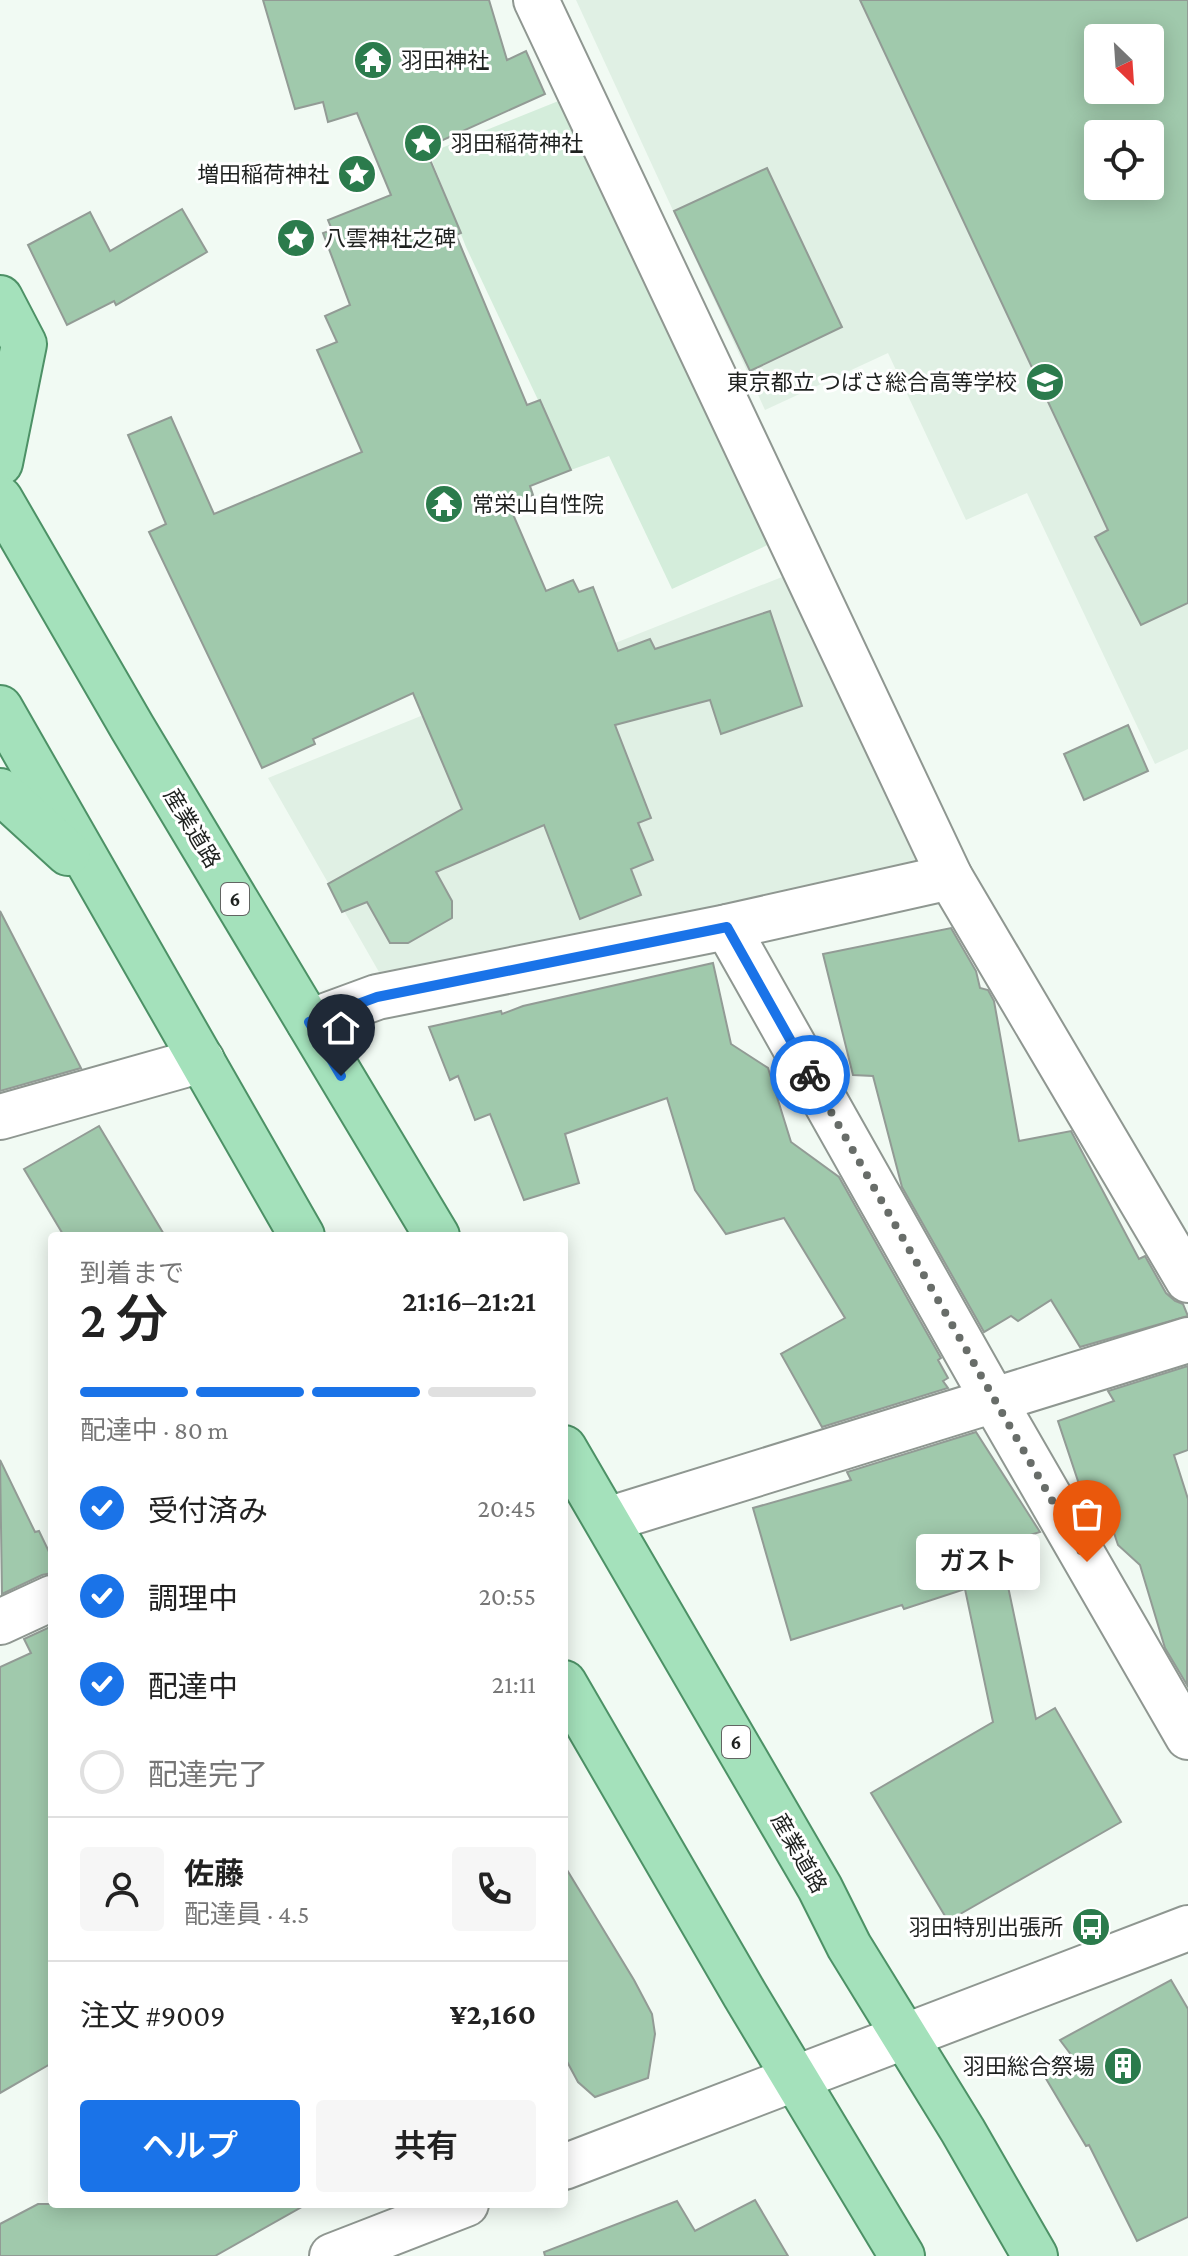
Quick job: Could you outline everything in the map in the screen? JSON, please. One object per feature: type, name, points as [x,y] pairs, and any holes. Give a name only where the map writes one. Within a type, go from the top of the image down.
[{"type":"main road","points":[[0,298],[24,344],[0,463]]},
{"type":"main road","name":"産業道路","points":[[0,499],[132,727],[435,1232]]},
{"type":"main road","points":[[0,708],[300,1232]]},
{"type":"main road","points":[[0,791],[100,882]]},
{"type":"main road","name":"産業道路","points":[[568,1455],[820,1888],[849,1946],[1035,2256]]},
{"type":"main road","points":[[568,1690],[902,2256]]},
{"type":"street","points":[[536,0],[950,877],[1188,1280]]},
{"type":"street","points":[[309,1022],[377,997],[727,927],[950,877]]},
{"type":"street","points":[[727,927],[993,1400],[1188,1737]]},
{"type":"street","points":[[0,1117],[202,1060]]},
{"type":"street","points":[[607,1520],[1188,1340]]},
{"type":"street","points":[[0,1622],[48,1600]]},
{"type":"street","points":[[568,2166],[1188,1928]]},
{"type":"street","points":[[332,2256],[456,2208]]},
{"type":"shaded area","name":"東京都立 つばさ総合高等学校","points":[[576,0],[1188,0],[1188,749],[1155,764],[1027,493],[966,520],[888,353],[765,410]]},
{"type":"shaded area","points":[[561,100],[772,543],[672,589],[609,456],[571,470],[466,247],[429,153]]},
{"type":"shaded area","points":[[792,573],[925,858],[914,876],[379,972],[268,778],[480,692],[542,672]]},
{"type":"building","points":[[263,0],[489,0],[507,60],[526,51],[545,94],[425,148],[461,233],[456,235],[527,405],[540,400],[571,470],[530,486],[533,495],[509,505],[546,591],[573,580],[579,592],[593,587],[618,651],[650,639],[655,649],[770,611],[802,706],[721,734],[710,700],[615,725],[651,818],[638,823],[653,860],[631,869],[641,895],[580,919],[544,825],[436,872],[452,901],[452,918],[408,943],[390,943],[367,902],[342,912],[328,884],[462,809],[413,693],[313,739],[315,744],[262,768],[149,532],[166,524],[128,435],[171,417],[214,514],[362,452],[317,350],[337,342],[325,316],[350,305],[323,233],[332,230],[328,220],[391,195],[357,113],[328,122],[323,102],[295,109]]},
{"type":"building","points":[[860,0],[1188,0],[1188,603],[1141,625],[1095,537],[1108,530]]},
{"type":"building","points":[[767,168],[842,327],[750,371],[674,211]]},
{"type":"building","points":[[182,209],[207,252],[116,305],[114,301],[67,325],[28,245],[90,212],[110,251]]},
{"type":"building","points":[[1128,725],[1148,771],[1084,800],[1064,754]]},
{"type":"building","points":[[0,911],[81,1068],[0,1091]]},
{"type":"building","points":[[951,928],[976,971],[980,988],[988,990],[994,1001],[1019,1141],[1071,1131],[1139,1259],[1145,1256],[1166,1293],[1183,1304],[1188,1316],[1080,1347],[1051,1300],[1018,1321],[1011,1316],[984,1332],[902,1187],[873,1076],[853,1075],[823,954]]},
{"type":"building","points":[[713,963],[731,1044],[768,1068],[791,1142],[839,1177],[941,1358],[938,1360],[948,1378],[943,1381],[948,1388],[822,1427],[781,1354],[845,1318],[784,1218],[726,1234],[695,1190],[667,1098],[565,1134],[579,1183],[524,1200],[490,1114],[475,1120],[458,1076],[450,1080],[429,1027],[501,1011],[502,1014],[523,1006]]},
{"type":"building","points":[[99,1126],[163,1232],[62,1232],[24,1169]]},
{"type":"building","points":[[1188,1366],[1188,1450],[1174,1455],[1188,1499],[1187,1685],[1165,1648],[1140,1565],[1118,1545],[1107,1512],[1090,1517],[1058,1421],[1114,1401],[1108,1391]]},
{"type":"building","points":[[976,1432],[1040,1532],[1027,1536],[1036,1567],[1006,1577],[1036,1719],[1055,1708],[1121,1822],[948,1921],[871,1793],[993,1722],[965,1589],[791,1640],[753,1508],[851,1480],[847,1472]]},
{"type":"building","points":[[0,1460],[35,1532],[39,1531],[48,1550],[48,1574],[2,1594]]},
{"type":"building","points":[[48,1628],[48,2065],[0,2093],[0,1667],[31,1653],[24,1639]]},
{"type":"building","points":[[568,1872],[634,1980],[652,2014],[655,2034],[648,2078],[595,2097],[578,2082],[568,2063]]},
{"type":"building","name":"羽田総合祭場","points":[[1171,1980],[1188,2009],[1188,2217],[1137,2241],[1089,2145],[1086,2146],[1045,2077],[1072,2056],[1060,2040]]},
{"type":"building","points":[[755,2200],[788,2256],[545,2256],[544,2252],[677,2201],[695,2231]]},
{"type":"building","points":[[38,2204],[48,2204],[48,2208],[300,2208],[215,2256],[0,2256],[0,2224]]},
{"type":"way so far","points":[[810,1075],[1087,1562]]},
{"type":"place","name":"羽田神社","points":[[373,60]]},
{"type":"place","name":"羽田稲荷神社","points":[[423,143]]},
{"type":"place","name":"増田稲荷神社","points":[[357,174]]},
{"type":"place","name":"八雲神社之碑","points":[[296,238]]},
{"type":"place","name":"東京都立 つばさ総合高等学校","points":[[1045,382]]},
{"type":"place","name":"常栄山自性院","points":[[444,504]]},
{"type":"place","name":"ガスト","points":[[1087,1562]]},
{"type":"place","name":"羽田特別出張所","points":[[1091,1927]]},
{"type":"place","name":"羽田総合祭場","points":[[1123,2066]]},
{"type":"route","points":[[341,1076],[309,1022],[377,997],[727,927],[810,1075]]}]
